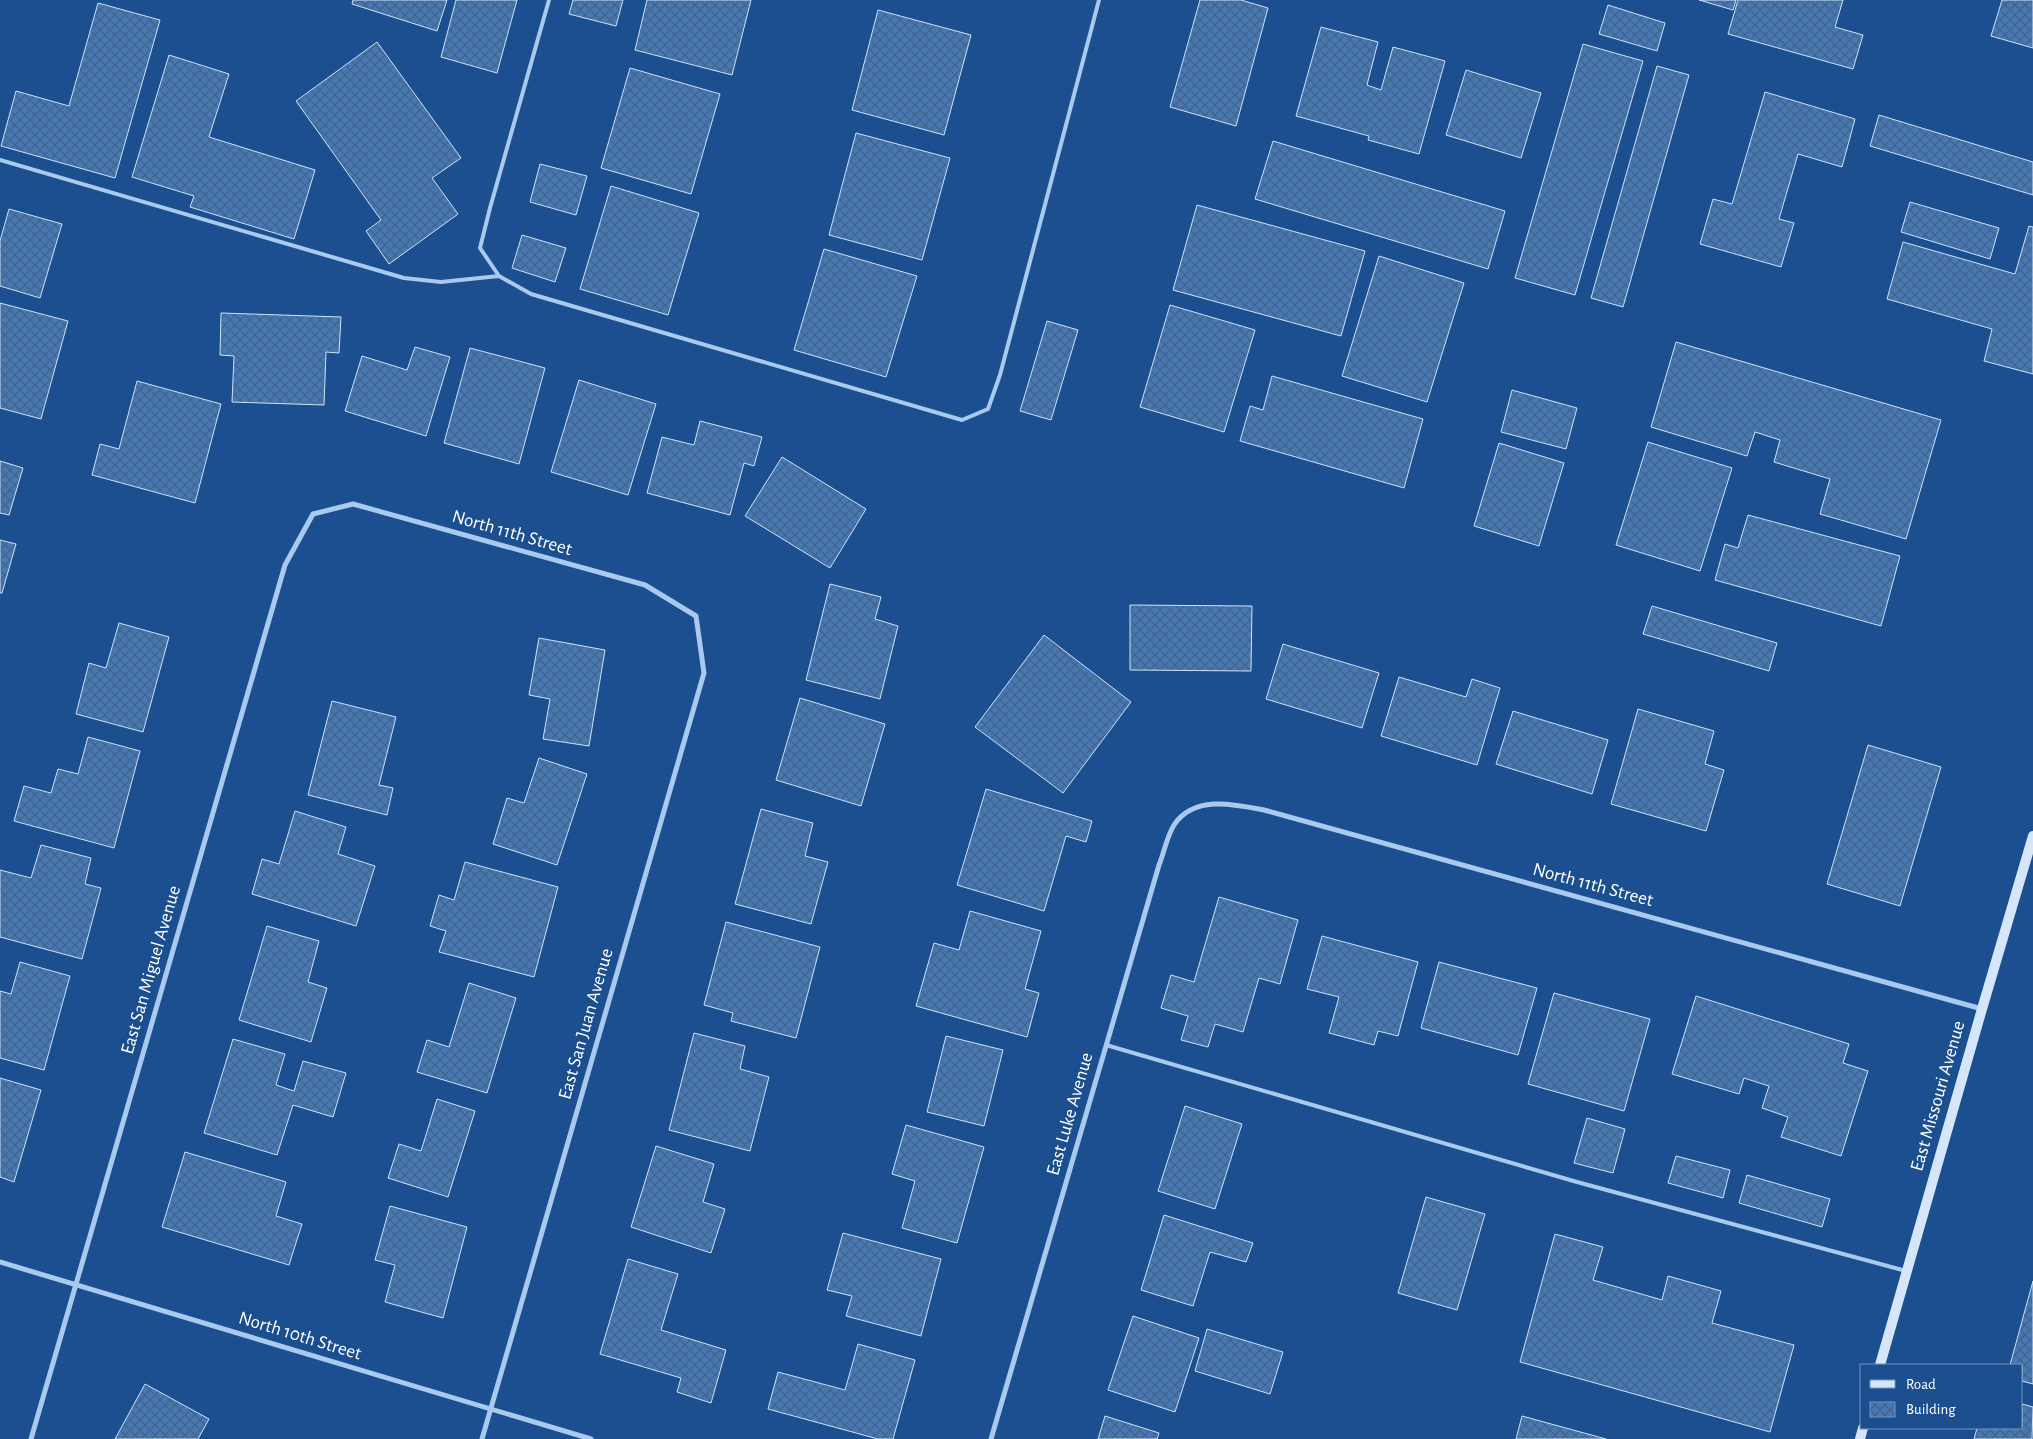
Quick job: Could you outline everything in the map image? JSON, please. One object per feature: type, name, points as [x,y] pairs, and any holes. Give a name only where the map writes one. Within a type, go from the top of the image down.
[{"type":"main road","name":"East Missouri Avenue","points":[[1880,1364],[2033,836]]},
{"type":"street","name":"North 11th Street","points":[[313,514],[353,504],[645,585],[696,616]]},
{"type":"street","name":"East San Miguel Avenue","points":[[31,1439],[285,565],[313,514]]},
{"type":"street","name":"East San Juan Avenue","points":[[482,1439],[704,674],[696,616]]},
{"type":"street","name":"North 11th Street","points":[[1194,807],[1226,803],[1264,810],[1982,1008]]},
{"type":"street","name":"East Luke Avenue","points":[[991,1439],[1159,865],[1174,825],[1194,807]]},
{"type":"street","name":"North 10th Street","points":[[0,1262],[591,1439]]},
{"type":"lane","points":[[549,0],[480,248],[499,276],[531,294],[962,420],[988,409],[1000,375],[1099,0]]},
{"type":"lane","points":[[0,160],[404,278],[441,282],[499,276]]},
{"type":"lane","points":[[1106,1046],[1577,1182],[1906,1271]]},
{"type":"building","points":[[353,0],[447,0],[437,31],[352,4]]},
{"type":"building","points":[[456,0],[517,0],[497,73],[441,57]]},
{"type":"building","points":[[573,0],[623,0],[616,26],[569,14]]},
{"type":"building","points":[[647,0],[751,0],[732,75],[635,50]]},
{"type":"building","points":[[1200,0],[1241,0],[1268,8],[1236,126],[1170,107]]},
{"type":"building","points":[[1699,0],[1736,0],[1733,10]]},
{"type":"building","points":[[1738,0],[1843,0],[1835,27],[1863,35],[1853,69],[1728,34]]},
{"type":"building","points":[[2002,0],[2033,0],[2033,48],[1991,36]]},
{"type":"building","points":[[98,3],[160,20],[115,178],[1,146],[16,91],[69,106]]},
{"type":"building","points":[[1608,5],[1665,23],[1657,51],[1599,34]]},
{"type":"building","points":[[878,10],[971,35],[944,135],[852,110]]},
{"type":"building","points":[[1321,27],[1378,42],[1367,85],[1381,90],[1393,47],[1445,61],[1419,154],[1368,140],[1369,136],[1296,116]]},
{"type":"building","points":[[377,42],[461,158],[432,178],[458,214],[389,264],[366,231],[381,220],[296,101]]},
{"type":"building","points":[[1583,44],[1643,61],[1575,295],[1515,278]]},
{"type":"building","points":[[169,55],[229,74],[209,137],[315,170],[294,239],[190,207],[194,196],[132,177]]},
{"type":"building","points":[[1657,66],[1689,75],[1623,307],[1591,298]]},
{"type":"building","points":[[630,68],[720,94],[691,194],[601,168]]},
{"type":"building","points":[[1466,70],[1541,93],[1521,158],[1446,135]]},
{"type":"building","points":[[1765,92],[1855,119],[1842,167],[1798,154],[1779,219],[1794,223],[1781,267],[1700,244],[1713,199],[1732,204]]},
{"type":"building","points":[[1879,115],[2033,162],[2033,195],[1870,146]]},
{"type":"building","points":[[856,133],[950,158],[922,260],[829,235]]},
{"type":"building","points":[[1273,141],[1505,211],[1488,269],[1255,199]]},
{"type":"building","points":[[540,164],[587,176],[576,215],[530,202]]},
{"type":"building","points":[[611,186],[699,213],[668,315],[580,289]]},
{"type":"building","points":[[1910,202],[1999,228],[1990,259],[1901,232]]},
{"type":"building","points":[[1197,205],[1365,251],[1341,336],[1173,290]]},
{"type":"building","points":[[9,209],[62,224],[40,298],[0,286],[0,241]]},
{"type":"building","points":[[2029,226],[2033,227],[2033,374],[1984,361],[1992,329],[1887,299],[1903,242],[2015,274]]},
{"type":"building","points":[[522,235],[566,248],[555,282],[512,268]]},
{"type":"building","points":[[824,249],[917,276],[886,377],[794,350]]},
{"type":"building","points":[[1379,256],[1464,283],[1427,402],[1342,376]]},
{"type":"building","points":[[0,303],[68,321],[41,419],[0,408]]},
{"type":"building","points":[[1170,305],[1255,330],[1224,432],[1140,407]]},
{"type":"building","points":[[221,313],[341,317],[339,353],[326,352],[324,405],[232,402],[234,356],[220,355]]},
{"type":"building","points":[[1047,321],[1078,330],[1051,420],[1020,411]]},
{"type":"building","points":[[1676,342],[1941,420],[1906,539],[1820,514],[1830,479],[1774,462],[1780,440],[1755,432],[1747,456],[1651,427]]},
{"type":"building","points":[[415,347],[450,357],[426,436],[345,411],[362,356],[407,370]]},
{"type":"building","points":[[470,348],[545,368],[519,464],[444,443]]},
{"type":"building","points":[[1272,376],[1423,419],[1404,488],[1240,441],[1250,406],[1263,410]]},
{"type":"building","points":[[579,380],[656,404],[628,495],[551,472]]},
{"type":"building","points":[[137,381],[221,404],[195,503],[92,475],[100,444],[119,449]]},
{"type":"building","points":[[1512,390],[1577,408],[1566,449],[1501,432]]},
{"type":"building","points":[[700,421],[762,437],[754,466],[744,463],[730,515],[647,493],[662,437],[694,445]]},
{"type":"building","points":[[1648,442],[1732,468],[1700,571],[1616,545]]},
{"type":"building","points":[[1499,443],[1564,463],[1539,546],[1474,526]]},
{"type":"building","points":[[782,457],[866,509],[830,568],[745,516]]},
{"type":"building","points":[[0,461],[23,468],[9,515],[0,513]]},
{"type":"building","points":[[1748,515],[1900,556],[1881,626],[1715,580],[1725,544],[1738,548]]},
{"type":"building","points":[[0,540],[16,544],[2,593],[0,593]]},
{"type":"building","points":[[830,584],[881,597],[875,619],[898,626],[880,699],[806,680]]},
{"type":"building","points":[[1130,605],[1252,606],[1251,671],[1130,670]]},
{"type":"building","points":[[1652,606],[1777,643],[1769,671],[1643,634]]},
{"type":"building","points":[[119,623],[169,637],[143,732],[76,714],[89,663],[106,668]]},
{"type":"building","points":[[1044,635],[1131,702],[1063,793],[975,727]]},
{"type":"building","points":[[539,638],[605,650],[589,746],[543,739],[550,699],[529,695]]},
{"type":"building","points":[[1283,644],[1379,673],[1362,728],[1266,699]]},
{"type":"building","points":[[1399,677],[1466,697],[1472,679],[1500,688],[1477,765],[1381,736]]},
{"type":"building","points":[[800,698],[885,724],[861,806],[776,780]]},
{"type":"building","points":[[332,701],[396,717],[379,785],[393,788],[387,815],[308,795]]},
{"type":"building","points":[[1638,709],[1714,731],[1705,764],[1724,770],[1706,831],[1611,804]]},
{"type":"building","points":[[1513,711],[1608,740],[1592,794],[1496,764]]},
{"type":"building","points":[[88,737],[140,751],[114,848],[14,821],[24,786],[51,793],[58,769],[78,774]]},
{"type":"building","points":[[1868,745],[1941,767],[1900,906],[1827,884]]},
{"type":"building","points":[[539,758],[587,774],[557,865],[493,844],[507,798],[524,803]]},
{"type":"building","points":[[986,789],[1092,821],[1086,842],[1066,836],[1044,911],[957,885]]},
{"type":"building","points":[[761,809],[813,823],[805,856],[828,862],[811,924],[735,904]]},
{"type":"building","points":[[295,811],[346,827],[338,854],[375,866],[356,926],[252,894],[262,859],[279,864]]},
{"type":"building","points":[[41,845],[91,858],[85,884],[101,888],[82,959],[0,937],[0,870],[31,878]]},
{"type":"building","points":[[465,862],[558,887],[534,977],[439,952],[446,931],[430,926],[439,895],[454,900]]},
{"type":"building","points":[[1219,897],[1298,920],[1280,984],[1259,978],[1243,1032],[1215,1024],[1208,1047],[1181,1040],[1188,1016],[1161,1008],[1171,975],[1194,982]]},
{"type":"building","points":[[970,911],[1041,931],[1025,989],[1039,993],[1027,1037],[916,1006],[934,943],[959,950]]},
{"type":"building","points":[[726,922],[820,947],[796,1038],[731,1021],[733,1013],[704,1005]]},
{"type":"building","points":[[267,926],[319,941],[308,982],[327,988],[311,1042],[239,1020]]},
{"type":"building","points":[[1322,936],[1418,962],[1398,1036],[1378,1031],[1374,1045],[1329,1033],[1339,997],[1307,989]]},
{"type":"building","points":[[20,962],[70,976],[44,1070],[0,1058],[0,991],[11,994]]},
{"type":"building","points":[[1439,962],[1537,988],[1518,1055],[1421,1028]]},
{"type":"building","points":[[469,983],[516,998],[487,1093],[417,1072],[427,1040],[449,1047]]},
{"type":"building","points":[[1554,993],[1650,1019],[1624,1111],[1528,1084]]},
{"type":"building","points":[[1696,996],[1849,1044],[1843,1063],[1868,1071],[1841,1156],[1781,1137],[1788,1117],[1762,1108],[1769,1086],[1744,1078],[1739,1094],[1672,1074]]},
{"type":"building","points":[[694,1033],[745,1046],[740,1069],[769,1077],[750,1151],[669,1130]]},
{"type":"building","points":[[946,1036],[1003,1050],[984,1126],[927,1112]]},
{"type":"building","points":[[233,1039],[285,1054],[276,1085],[294,1091],[303,1061],[346,1073],[333,1117],[293,1105],[277,1155],[204,1133]]},
{"type":"building","points":[[0,1078],[41,1090],[14,1182],[0,1177]]},
{"type":"building","points":[[437,1099],[475,1111],[448,1197],[388,1178],[399,1144],[421,1151]]},
{"type":"building","points":[[1185,1106],[1242,1124],[1215,1209],[1158,1191]]},
{"type":"building","points":[[1587,1118],[1625,1129],[1613,1173],[1574,1163]]},
{"type":"building","points":[[906,1125],[984,1147],[957,1243],[902,1228],[915,1181],[892,1174]]},
{"type":"building","points":[[656,1146],[714,1164],[703,1202],[725,1209],[711,1253],[631,1227]]},
{"type":"building","points":[[185,1152],[286,1182],[276,1216],[302,1224],[289,1265],[162,1227]]},
{"type":"building","points":[[1676,1156],[1730,1170],[1723,1198],[1668,1183]]},
{"type":"building","points":[[1747,1175],[1830,1199],[1822,1227],[1739,1203]]},
{"type":"building","points":[[1426,1197],[1485,1214],[1457,1310],[1398,1293]]},
{"type":"building","points":[[390,1206],[467,1227],[443,1318],[385,1302],[395,1265],[375,1260]]},
{"type":"building","points":[[1164,1215],[1253,1243],[1246,1262],[1210,1252],[1193,1306],[1141,1290]]},
{"type":"building","points":[[843,1233],[941,1259],[921,1336],[846,1316],[852,1296],[827,1290]]},
{"type":"building","points":[[1555,1234],[1603,1247],[1593,1280],[1662,1300],[1668,1276],[1721,1291],[1712,1323],[1794,1345],[1770,1432],[1520,1362]]},
{"type":"building","points":[[628,1259],[678,1274],[661,1330],[726,1350],[711,1403],[677,1392],[681,1378],[600,1354]]},
{"type":"building","points":[[2033,1281],[2033,1384],[2023,1381],[2023,1364],[2010,1364]]},
{"type":"building","points":[[1133,1316],[1199,1338],[1175,1412],[1108,1390]]},
{"type":"building","points":[[1207,1329],[1283,1352],[1270,1394],[1195,1371]]},
{"type":"building","points":[[858,1344],[915,1360],[893,1439],[878,1439],[768,1409],[778,1372],[845,1390]]},
{"type":"building","points":[[145,1384],[209,1419],[198,1439],[115,1439]]},
{"type":"building","points":[[2023,1404],[2033,1407],[2032,1439],[1974,1439],[1977,1429],[2023,1429]]},
{"type":"building","points":[[1105,1416],[1159,1433],[1157,1439],[1098,1439]]},
{"type":"building","points":[[1522,1416],[1606,1439],[1516,1439]]}]
